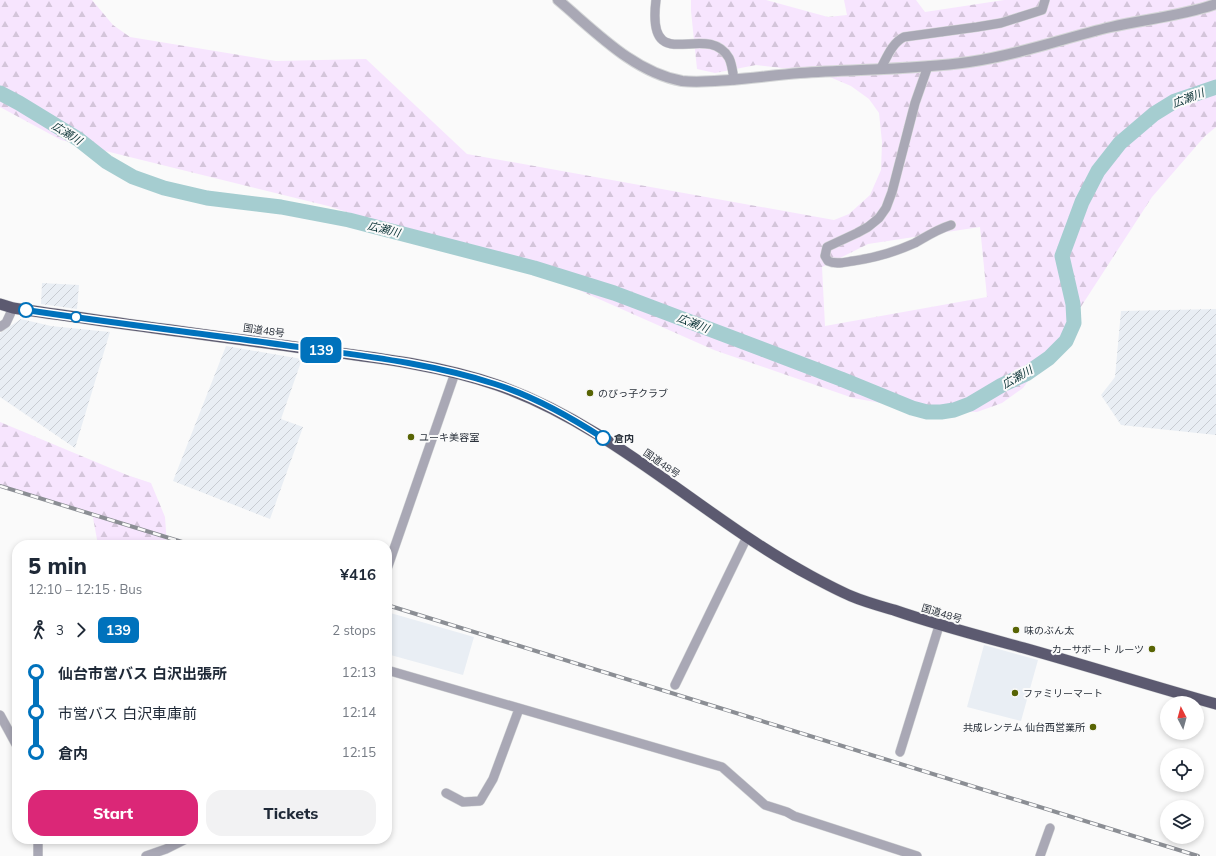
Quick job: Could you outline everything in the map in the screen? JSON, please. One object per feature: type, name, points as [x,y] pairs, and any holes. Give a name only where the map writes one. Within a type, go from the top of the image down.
[{"type":"highway","name":"国道48号","points":[[0,304],[14,308],[99,321],[348,354],[423,366],[455,373],[506,388],[578,421],[633,457],[747,537],[809,575],[852,596],[939,626],[1028,649],[1216,704]]},
{"type":"street","points":[[558,0],[618,50],[658,74],[683,81],[708,82],[798,73],[928,66],[969,62],[1015,53],[1112,27],[1148,21],[1205,8],[1216,4]]},
{"type":"street","points":[[656,0],[654,10],[657,34],[663,41],[670,45],[706,43],[715,46],[729,58],[734,80]]},
{"type":"street","points":[[881,68],[893,45],[904,37],[1001,23],[1042,10],[1045,0]]},
{"type":"street","points":[[928,66],[915,103],[892,192],[886,208],[879,218],[868,227],[857,234],[827,248],[825,256],[828,261],[837,263],[867,260],[894,252],[951,225]]},
{"type":"street","points":[[0,327],[6,323],[14,308]]},
{"type":"street","points":[[392,555],[455,373]]},
{"type":"street","points":[[675,685],[747,537]]},
{"type":"street","points":[[900,752],[939,626]]},
{"type":"street","points":[[392,671],[722,767],[765,805],[787,812],[794,816],[917,856]]},
{"type":"street","points":[[446,793],[463,802],[480,802],[493,779],[519,709]]},
{"type":"street","points":[[0,715],[12,737]]},
{"type":"street","points":[[1040,856],[1050,828]]},
{"type":"street","points":[[38,844],[38,856]]},
{"type":"street","points":[[146,856],[176,844]]},
{"type":"shaded area","points":[[42,283],[79,285],[77,309],[41,304]]},
{"type":"shaded area","points":[[1216,309],[1216,435],[1121,425],[1101,395],[1115,377],[1121,311]]},
{"type":"shaded area","points":[[21,319],[51,326],[110,332],[75,448],[0,397],[0,333]]},
{"type":"shaded area","points":[[226,346],[302,359],[281,419],[303,427],[270,519],[173,481]]},
{"type":"shaded area","points":[[392,613],[474,637],[463,675],[392,655]]},
{"type":"shaded area","points":[[984,645],[1038,660],[1021,721],[967,707]]},
{"type":"green space","points":[[0,0],[92,0],[113,25],[130,37],[276,61],[366,59],[467,154],[834,220],[849,214],[870,195],[881,170],[882,142],[879,113],[869,99],[851,86],[818,72],[756,65],[715,73],[697,69],[691,0],[766,0],[828,17],[847,15],[844,0],[916,0],[925,12],[1004,0],[1216,0],[1216,127],[1205,136],[1152,197],[1073,319],[1023,388],[1002,403],[977,412],[920,410],[853,398],[714,350],[547,276],[328,206],[61,140],[0,107]],"holes":[[[980,227],[987,297],[825,326],[822,267],[868,244]]]},
{"type":"green space","points":[[0,422],[127,475],[151,483],[165,517],[167,540],[97,540],[92,512],[0,488]]},
{"type":"waterway","name":"広瀬川","points":[[0,93],[78,139],[107,162],[133,177],[164,188],[207,198],[281,207],[349,220],[534,268],[614,293],[841,379],[912,408],[927,412],[941,412],[954,410],[970,404],[1002,385],[1026,374],[1049,358],[1066,341],[1074,323],[1073,304],[1062,256],[1082,202],[1098,171],[1120,143],[1154,114],[1175,101],[1216,87]]},
{"type":"railway","points":[[0,486],[176,540]]},
{"type":"railway","points":[[392,607],[1198,856]]},
{"type":"bus line","name":"139","points":[[26,310],[348,354],[423,366],[455,373],[496,384],[539,402],[578,421],[603,438]]},
{"type":"place","name":"のびっ子クラブ","points":[[590,393]]},
{"type":"place","name":"ユーキ美容室","points":[[411,437]]},
{"type":"place","name":"倉内","points":[[603,438]]},
{"type":"place","name":"味のぶん太","points":[[1016,630]]},
{"type":"place","name":"カーサポート ルーツ","points":[[1152,649]]},
{"type":"place","name":"ファミリーマート","points":[[1015,693]]},
{"type":"place","name":"共成レンテム 仙台西営業所","points":[[1093,727]]}]
